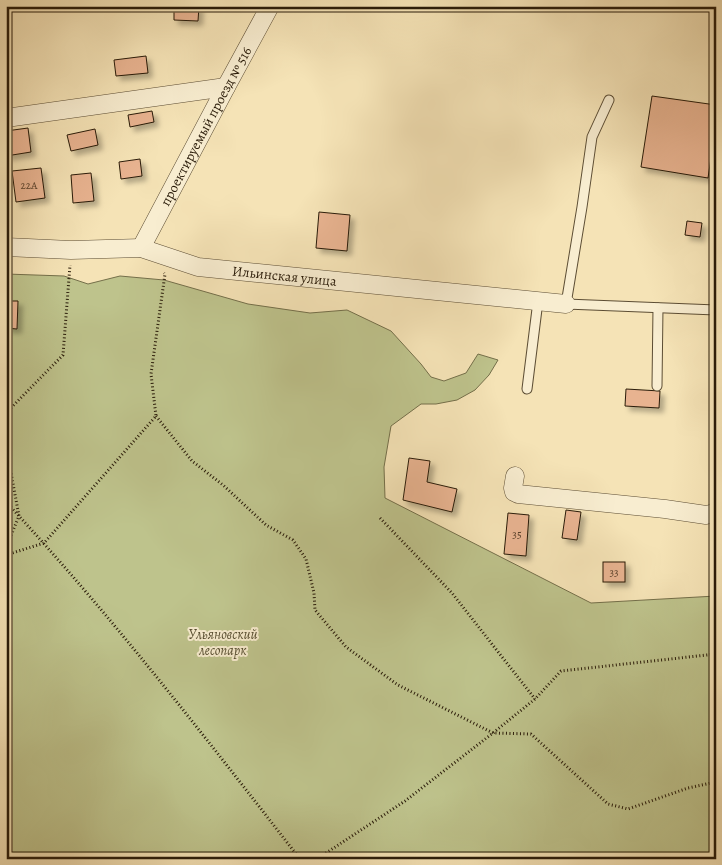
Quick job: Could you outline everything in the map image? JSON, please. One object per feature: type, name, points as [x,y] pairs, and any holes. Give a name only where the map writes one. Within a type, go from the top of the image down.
[{"type":"street","name":"проектируемый проезд № 516","points":[[141,248],[270,6]]},
{"type":"street","points":[[6,118],[226,87]]},
{"type":"street","name":"Ильинская улица","points":[[6,247],[71,250],[141,248],[198,267],[566,304]]},
{"type":"street","points":[[515,476],[513,488],[514,492],[518,494],[666,509],[706,515],[715,514],[716,512]]},
{"type":"lane","points":[[609,100],[592,137],[566,304],[716,310]]},
{"type":"lane","points":[[526,389],[538,301]]},
{"type":"lane","points":[[657,386],[658,308]]},
{"type":"path","points":[[6,413],[63,355],[71,250]]},
{"type":"path","points":[[159,268],[165,274],[151,374],[156,416],[192,461],[266,525],[293,540],[306,559],[314,593],[315,610],[346,647],[398,685],[493,733],[530,734],[608,804],[628,809],[688,788],[716,782]]},
{"type":"path","points":[[6,555],[44,543],[156,416]]},
{"type":"path","points":[[6,446],[19,516],[6,548]]},
{"type":"path","points":[[6,502],[44,543],[165,686],[300,859]]},
{"type":"path","points":[[380,518],[452,593],[535,698]]},
{"type":"path","points":[[317,859],[405,800],[493,733],[535,698],[561,671],[716,654]]},
{"type":"green space","name":"Ульяновский лесопарк","points":[[6,274],[64,276],[88,284],[120,276],[164,280],[248,304],[310,313],[347,310],[391,331],[431,377],[444,381],[466,373],[478,354],[498,360],[489,375],[475,390],[457,400],[436,404],[421,404],[391,426],[384,467],[385,498],[591,603],[716,596],[716,859],[6,859]]},
{"type":"building","points":[[174,6],[199,6],[198,21],[174,20]]},
{"type":"building","points":[[146,56],[148,73],[116,76],[114,60]]},
{"type":"building","points":[[652,96],[716,105],[716,124],[708,178],[641,167]]},
{"type":"building","points":[[152,111],[154,122],[130,127],[128,115]]},
{"type":"building","points":[[28,128],[31,152],[6,156],[6,131]]},
{"type":"building","points":[[95,129],[98,145],[71,151],[67,135]]},
{"type":"building","points":[[140,159],[142,176],[121,179],[119,162]]},
{"type":"building","points":[[41,168],[45,198],[16,202],[12,171]]},
{"type":"building","points":[[91,173],[94,201],[73,203],[71,175]]},
{"type":"building","points":[[319,212],[350,215],[347,251],[316,248]]},
{"type":"building","points":[[687,221],[702,223],[700,237],[685,235]]},
{"type":"building","points":[[6,301],[18,301],[17,329],[6,328]]},
{"type":"building","points":[[626,389],[660,391],[659,408],[625,406]]},
{"type":"building","points":[[409,458],[430,461],[427,482],[457,489],[452,512],[403,500]]},
{"type":"building","points":[[566,510],[581,512],[577,540],[562,538]]},
{"type":"building","points":[[508,513],[529,515],[526,556],[504,554]]},
{"type":"building","points":[[603,562],[625,562],[625,582],[603,582]]}]
